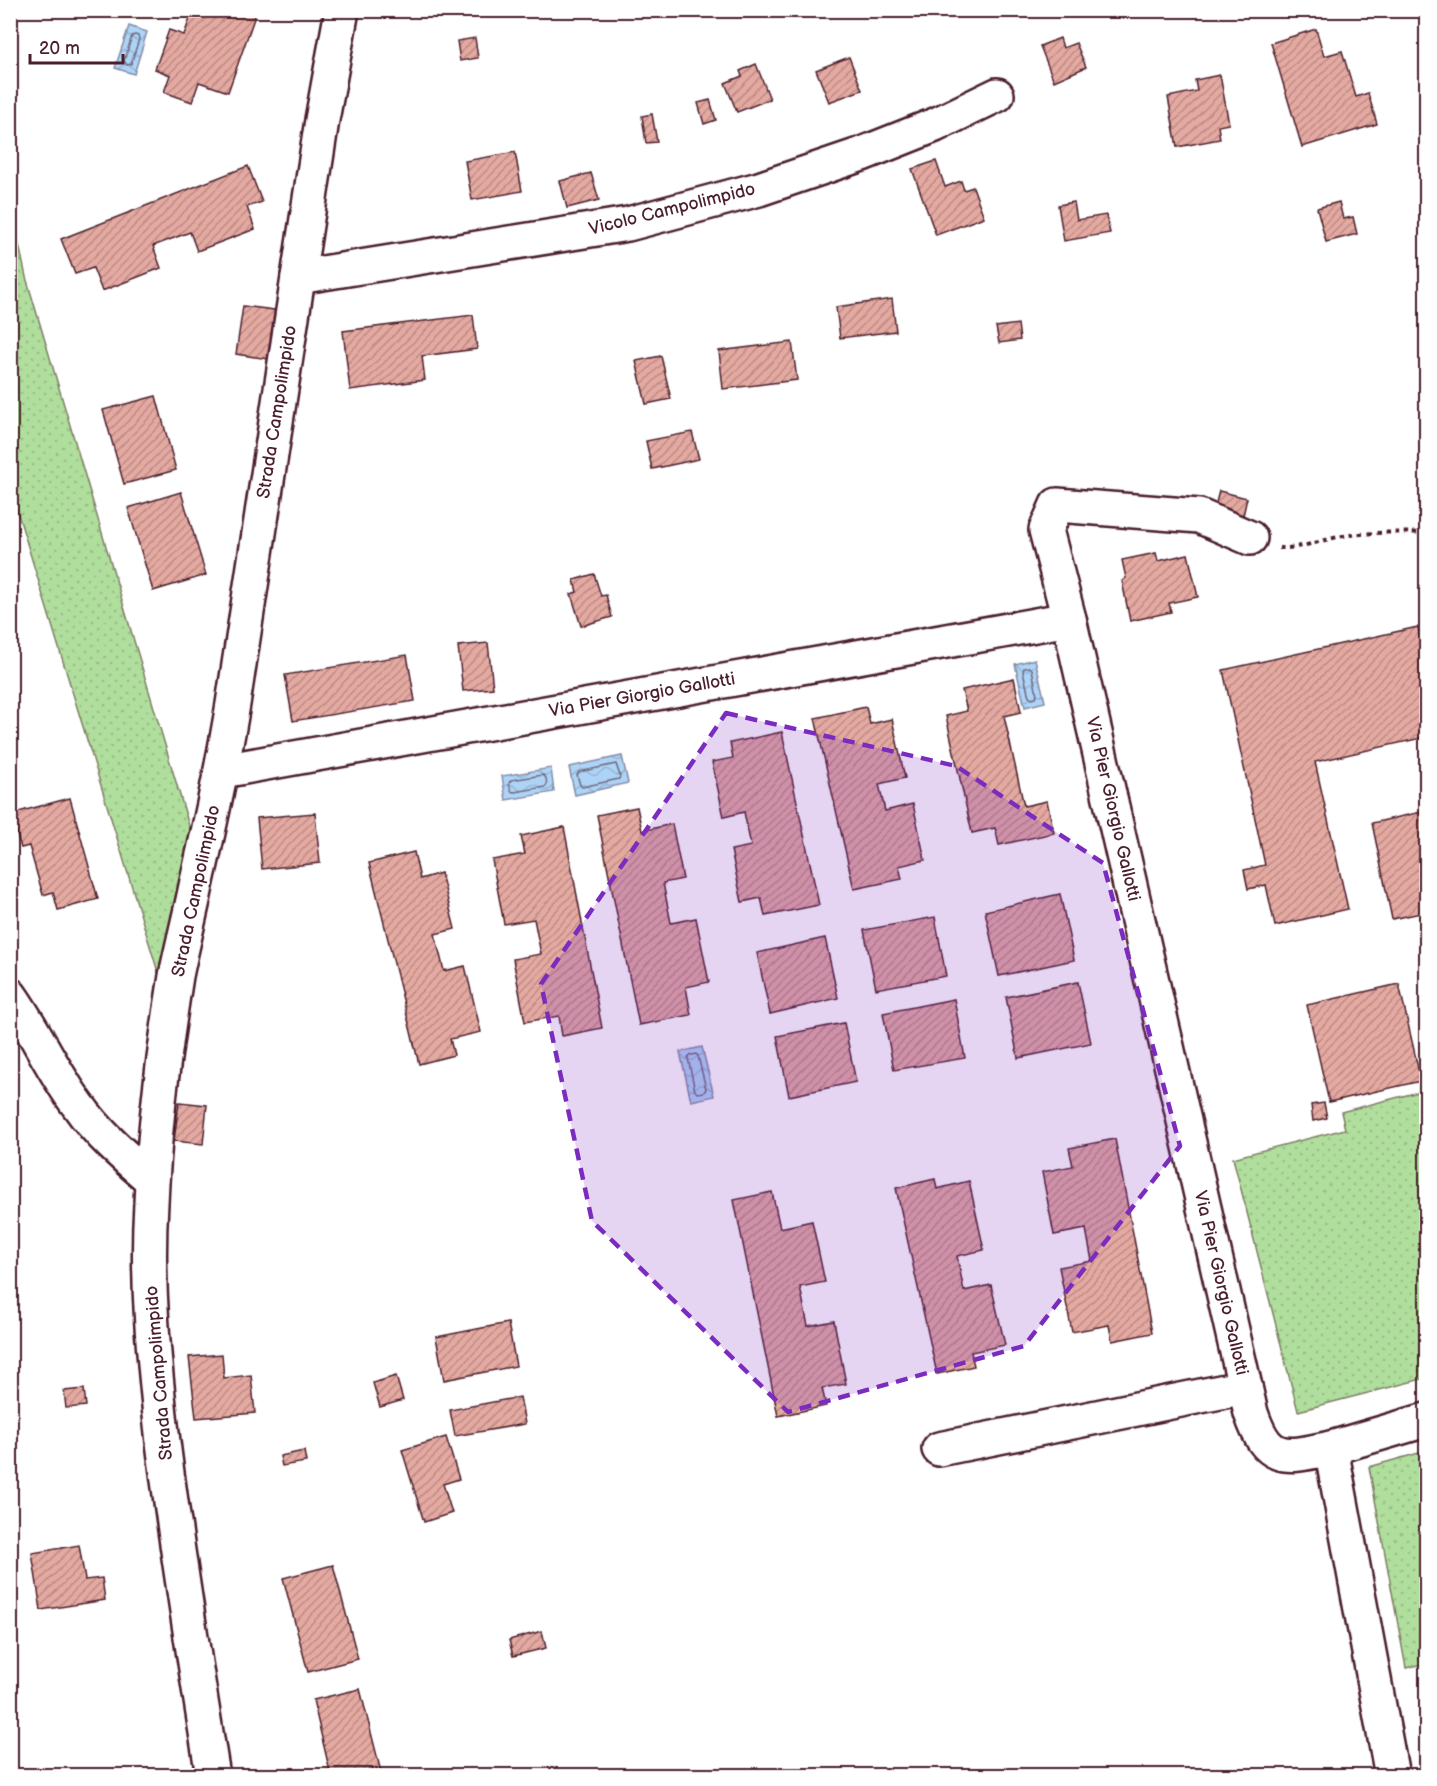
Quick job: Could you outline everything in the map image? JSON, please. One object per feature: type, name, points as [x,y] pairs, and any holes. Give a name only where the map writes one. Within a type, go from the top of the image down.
[{"type":"street","name":"Strada Campolimpido","points":[[213,1776],[172,1515],[159,1409],[152,1316],[150,1226],[152,1180],[160,1092],[177,974],[222,771],[234,704],[322,120],[342,10]]},
{"type":"street","name":"Vicolo Campolimpido","points":[[298,277],[628,224],[759,189],[862,154],[935,125],[996,95]]},
{"type":"street","points":[[1069,619],[1046,530],[1057,505],[1199,516],[1250,538]]},
{"type":"street","name":"Via Pier Giorgio Gallotti","points":[[222,771],[1069,619],[1256,1430],[1269,1448],[1277,1452],[1297,1454],[1331,1448],[1426,1420]]},
{"type":"street","points":[[10,995],[78,1105],[109,1142],[152,1180]]},
{"type":"street","points":[[939,1449],[1245,1387]]},
{"type":"street","points":[[1331,1448],[1392,1776]]},
{"type":"path","points":[[1250,538],[1266,547],[1292,549],[1342,536],[1426,532]]},
{"type":"highlighted area","points":[[726,713],[956,766],[1103,863],[1180,1146],[1024,1346],[788,1412],[592,1221],[541,984]]},
{"type":"green space","points":[[10,203],[26,277],[195,846],[161,982],[11,491]]},
{"type":"green space","points":[[1426,1090],[1426,1378],[1298,1411],[1233,1158],[1345,1129],[1341,1112]]},
{"type":"green space","points":[[1426,1451],[1426,1663],[1406,1668],[1369,1467]]},
{"type":"water","points":[[129,26],[147,32],[134,74],[115,68]]},
{"type":"water","points":[[1035,659],[1045,702],[1025,707],[1015,664]]},
{"type":"water","points":[[622,756],[628,783],[575,795],[569,767]]},
{"type":"water","points":[[551,768],[554,792],[506,800],[502,776]]},
{"type":"water","points":[[702,1047],[714,1096],[691,1101],[680,1052]]},
{"type":"building","points":[[193,10],[257,10],[228,92],[199,82],[192,102],[164,92],[170,75],[155,69],[169,30],[184,35]]},
{"type":"building","points":[[1316,29],[1324,56],[1342,51],[1356,97],[1368,93],[1377,124],[1302,147],[1271,43]]},
{"type":"building","points":[[475,38],[478,58],[460,61],[457,41]]},
{"type":"building","points":[[1060,38],[1063,48],[1076,43],[1086,67],[1054,81],[1040,46]]},
{"type":"building","points":[[849,57],[862,90],[829,102],[816,70]]},
{"type":"building","points":[[756,64],[770,99],[737,112],[725,83],[742,76],[740,71]]},
{"type":"building","points":[[1220,75],[1229,124],[1218,126],[1220,139],[1177,147],[1168,97],[1197,91],[1195,80]]},
{"type":"building","points":[[710,100],[716,120],[704,124],[698,103]]},
{"type":"building","points":[[652,114],[657,142],[646,143],[642,116]]},
{"type":"building","points":[[515,152],[522,191],[472,200],[465,161]]},
{"type":"building","points":[[936,161],[945,187],[961,181],[964,190],[973,187],[984,217],[936,235],[912,169]]},
{"type":"building","points":[[248,166],[262,202],[247,207],[255,229],[197,251],[190,232],[153,246],[161,268],[102,291],[93,268],[75,274],[61,239]]},
{"type":"building","points":[[591,173],[599,200],[567,208],[560,181]]},
{"type":"building","points":[[1074,202],[1077,220],[1106,215],[1110,233],[1064,241],[1058,205]]},
{"type":"building","points":[[1339,202],[1343,219],[1353,217],[1357,234],[1326,242],[1317,208]]},
{"type":"building","points":[[892,299],[896,331],[840,338],[836,307]]},
{"type":"building","points":[[243,306],[282,311],[275,360],[236,354]]},
{"type":"building","points":[[473,315],[477,349],[422,356],[425,380],[350,390],[343,331]]},
{"type":"building","points":[[1018,324],[1020,340],[999,343],[996,327]]},
{"type":"building","points":[[792,342],[797,380],[723,389],[719,351]]},
{"type":"building","points":[[661,356],[671,399],[646,404],[636,361]]},
{"type":"building","points":[[156,396],[176,470],[124,484],[103,410]]},
{"type":"building","points":[[692,432],[699,459],[652,469],[646,441]]},
{"type":"building","points":[[1219,491],[1247,498],[1242,520],[1213,514]]},
{"type":"building","points":[[181,492],[206,575],[153,591],[128,508]]},
{"type":"building","points":[[1156,553],[1158,561],[1188,554],[1198,597],[1169,603],[1171,612],[1130,621],[1122,581],[1126,578],[1122,560]]},
{"type":"building","points":[[594,574],[601,596],[606,595],[612,617],[581,626],[571,594],[577,592],[574,580]]},
{"type":"building","points":[[1418,627],[1426,668],[1426,737],[1315,762],[1348,909],[1275,926],[1266,885],[1248,889],[1244,870],[1265,865],[1223,670]]},
{"type":"building","points":[[488,643],[493,688],[463,691],[458,646]]},
{"type":"building","points":[[407,655],[415,701],[293,721],[285,675]]},
{"type":"building","points":[[1014,678],[1021,712],[1004,716],[1024,806],[1047,801],[1054,833],[999,845],[995,828],[972,833],[946,716],[967,711],[962,690]]},
{"type":"building","points":[[866,707],[870,724],[892,719],[905,778],[879,784],[885,811],[913,804],[925,860],[899,866],[902,879],[854,889],[815,718]]},
{"type":"building","points":[[782,732],[819,905],[765,916],[761,898],[742,902],[731,850],[751,846],[744,812],[724,817],[712,762],[733,758],[730,743]]},
{"type":"building","points":[[70,798],[98,899],[58,910],[53,892],[43,895],[29,846],[21,848],[11,814]]},
{"type":"building","points":[[637,807],[642,831],[672,824],[683,879],[663,883],[671,923],[696,918],[709,982],[686,987],[691,1015],[639,1025],[597,815]]},
{"type":"building","points":[[1426,811],[1426,912],[1392,919],[1372,823]]},
{"type":"building","points":[[315,813],[320,863],[262,869],[257,818]]},
{"type":"building","points":[[564,827],[602,1028],[562,1036],[559,1016],[525,1022],[513,959],[541,954],[534,919],[504,924],[492,860],[525,854],[521,836]]},
{"type":"building","points":[[414,852],[420,879],[441,873],[455,929],[435,934],[444,971],[465,966],[481,1032],[450,1039],[454,1055],[419,1064],[369,863]]},
{"type":"building","points":[[1060,894],[1074,960],[999,976],[985,911]]},
{"type":"building","points":[[935,917],[946,976],[876,989],[864,930]]},
{"type":"building","points":[[825,938],[838,998],[770,1014],[757,953]]},
{"type":"building","points":[[1078,982],[1091,1043],[1018,1058],[1006,997]]},
{"type":"building","points":[[1399,984],[1421,1081],[1329,1102],[1307,1005]]},
{"type":"building","points":[[954,999],[965,1058],[894,1070],[883,1013]]},
{"type":"building","points":[[844,1023],[856,1082],[789,1096],[777,1036]]},
{"type":"building","points":[[179,1102],[207,1105],[203,1144],[174,1141]]},
{"type":"building","points":[[1324,1103],[1327,1118],[1313,1121],[1311,1105]]},
{"type":"building","points":[[1115,1139],[1152,1333],[1112,1341],[1109,1325],[1072,1332],[1059,1267],[1092,1261],[1086,1229],[1054,1235],[1042,1172],[1073,1166],[1069,1148]]},
{"type":"building","points":[[935,1179],[937,1189],[969,1181],[984,1250],[957,1256],[964,1291],[991,1285],[1005,1345],[971,1352],[974,1366],[937,1374],[896,1188]]},
{"type":"building","points":[[772,1192],[780,1228],[812,1221],[825,1282],[800,1287],[808,1326],[834,1321],[846,1384],[822,1388],[826,1406],[778,1416],[734,1200]]},
{"type":"building","points":[[508,1323],[516,1366],[444,1380],[436,1337]]},
{"type":"building","points":[[222,1354],[224,1378],[251,1375],[255,1413],[196,1418],[189,1357]]},
{"type":"building","points":[[396,1376],[403,1400],[380,1407],[373,1383]]},
{"type":"building","points":[[84,1389],[86,1406],[66,1408],[64,1391]]},
{"type":"building","points":[[520,1397],[525,1424],[455,1436],[450,1410]]},
{"type":"building","points":[[446,1437],[459,1479],[443,1484],[452,1513],[424,1522],[402,1450]]},
{"type":"building","points":[[304,1451],[306,1462],[282,1466],[280,1456]]},
{"type":"building","points":[[79,1545],[85,1580],[102,1578],[105,1600],[41,1610],[32,1553]]},
{"type":"building","points":[[333,1565],[358,1659],[308,1672],[283,1578]]},
{"type":"building","points":[[542,1631],[546,1648],[513,1656],[509,1640]]},
{"type":"building","points":[[360,1689],[382,1776],[331,1776],[313,1700]]}]
